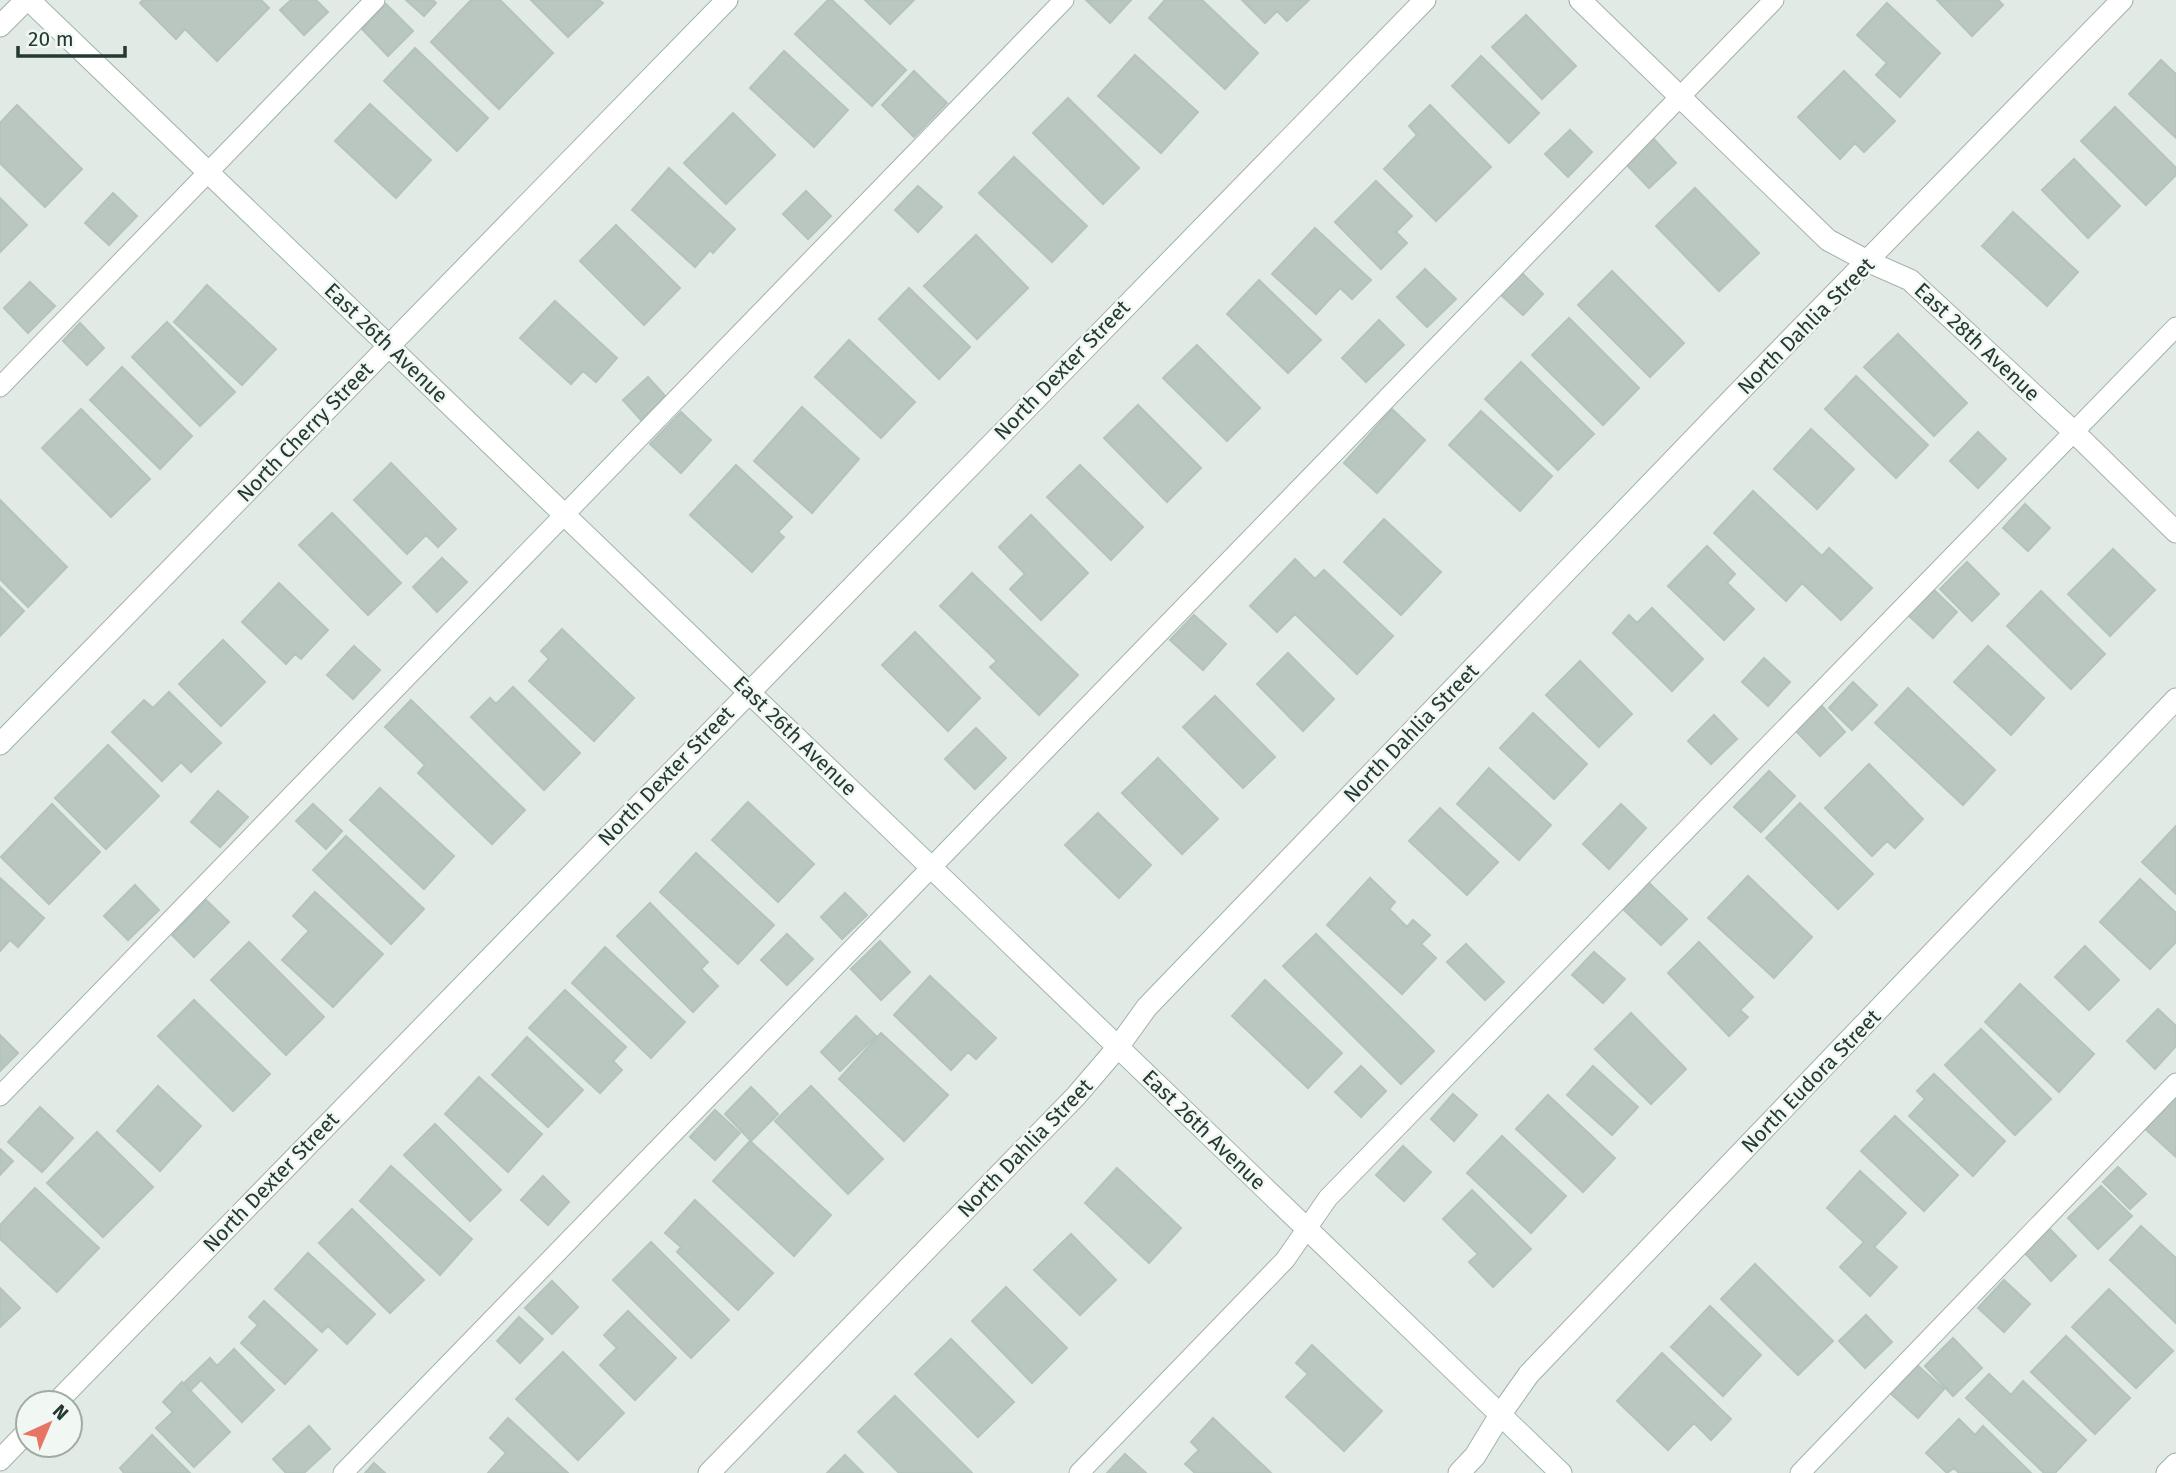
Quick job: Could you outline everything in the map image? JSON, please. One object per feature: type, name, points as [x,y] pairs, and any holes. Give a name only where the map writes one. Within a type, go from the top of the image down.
[{"type":"street","points":[[0,26],[27,0]]},
{"type":"street","name":"East 26th Avenue","points":[[27,0],[1561,1473]]},
{"type":"street","name":"North Cherry Street","points":[[0,744],[727,0]]},
{"type":"street","name":"North Dexter Street","points":[[70,1389],[1425,0]]},
{"type":"street","name":"East 28th Avenue","points":[[1580,0],[1828,240],[1910,280],[2074,432],[2176,532]]},
{"type":"street","name":"North Dahlia Street","points":[[709,1473],[1076,1096],[1118,1048],[1147,1007],[2122,0]]},
{"type":"street","name":"North Eudora Street","points":[[1459,1473],[1475,1456],[1530,1374],[2176,699]]},
{"type":"street","points":[[0,1460],[14,1446]]},
{"type":"street","points":[[2167,1473],[2176,1464]]},
{"type":"lane","points":[[0,387],[374,0]]},
{"type":"lane","points":[[0,1096],[1064,0]]},
{"type":"lane","points":[[343,1473],[1774,0]]},
{"type":"lane","points":[[1079,1473],[1285,1259],[1328,1198],[2176,327]]},
{"type":"lane","points":[[1800,1473],[2176,1083]]},
{"type":"building","points":[[143,0],[261,0],[269,8],[217,61],[185,29],[176,39],[140,3]]},
{"type":"building","points":[[291,0],[316,0],[328,12],[304,35],[280,10]]},
{"type":"building","points":[[406,0],[433,0],[436,3],[424,16]]},
{"type":"building","points":[[471,0],[500,0],[553,53],[499,109],[431,42]]},
{"type":"building","points":[[531,0],[599,0],[603,3],[568,37]]},
{"type":"building","points":[[828,0],[832,0],[906,70],[872,106],[795,34]]},
{"type":"building","points":[[865,0],[914,0],[890,24]]},
{"type":"building","points":[[1086,0],[1131,0],[1110,23]]},
{"type":"building","points":[[1165,0],[1202,0],[1258,53],[1225,89],[1149,18]]},
{"type":"building","points":[[1242,0],[1309,0],[1287,21],[1277,11],[1265,23]]},
{"type":"building","points":[[1937,0],[1998,0],[2003,5],[1972,36]]},
{"type":"building","points":[[1887,3],[1940,53],[1900,97],[1876,75],[1887,63],[1857,35]]},
{"type":"building","points":[[386,4],[413,31],[388,56],[362,29]]},
{"type":"building","points":[[1526,15],[1576,66],[1542,99],[1492,47]]},
{"type":"building","points":[[415,48],[488,118],[457,151],[384,81]]},
{"type":"building","points":[[784,51],[848,110],[814,147],[750,88]]},
{"type":"building","points":[[1135,55],[1198,112],[1161,153],[1098,96]]},
{"type":"building","points":[[1481,56],[1539,113],[1509,143],[1452,86]]},
{"type":"building","points":[[2161,60],[2176,74],[2176,138],[2129,94]]},
{"type":"building","points":[[914,71],[947,103],[914,137],[882,105]]},
{"type":"building","points":[[1844,71],[1895,121],[1864,152],[1855,143],[1840,159],[1798,117]]},
{"type":"building","points":[[1068,98],[1139,168],[1103,204],[1033,133]]},
{"type":"building","points":[[370,104],[431,160],[396,198],[335,141]]},
{"type":"building","points":[[17,105],[82,169],[45,207],[0,163],[0,123]]},
{"type":"building","points":[[1430,105],[1491,167],[1436,221],[1384,169],[1417,135],[1409,126]]},
{"type":"building","points":[[2115,107],[2176,168],[2176,175],[2146,205],[2081,141]]},
{"type":"building","points":[[733,113],[775,155],[726,204],[684,163]]},
{"type":"building","points":[[1570,130],[1592,152],[1568,177],[1545,154]]},
{"type":"building","points":[[1652,137],[1676,163],[1649,188],[1625,163]]},
{"type":"building","points":[[1014,157],[1087,226],[1052,262],[979,193]]},
{"type":"building","points":[[2074,159],[2120,206],[2088,238],[2042,190]]},
{"type":"building","points":[[669,168],[735,229],[713,253],[710,250],[695,267],[632,210]]},
{"type":"building","points":[[1376,181],[1412,216],[1396,232],[1407,243],[1381,269],[1335,222]]},
{"type":"building","points":[[918,186],[942,207],[918,232],[895,210]]},
{"type":"building","points":[[1695,188],[1759,253],[1719,291],[1656,226]]},
{"type":"building","points":[[806,191],[831,216],[808,239],[783,214]]},
{"type":"building","points":[[113,193],[137,216],[109,245],[85,223]]},
{"type":"building","points":[[0,198],[27,225],[0,252]]},
{"type":"building","points":[[2013,212],[2078,272],[2047,306],[1982,246]]},
{"type":"building","points":[[616,225],[680,288],[644,325],[580,261]]},
{"type":"building","points":[[1315,228],[1371,280],[1352,299],[1340,288],[1316,314],[1272,274]]},
{"type":"building","points":[[976,235],[1028,288],[977,339],[924,286]]},
{"type":"building","points":[[1425,269],[1456,299],[1427,327],[1397,297]]},
{"type":"building","points":[[1612,271],[1684,343],[1650,377],[1578,305]]},
{"type":"building","points":[[1522,273],[1543,294],[1523,315],[1501,295]]},
{"type":"building","points":[[1259,280],[1321,340],[1288,373],[1227,314]]},
{"type":"building","points":[[30,282],[55,306],[28,333],[4,308]]},
{"type":"building","points":[[207,285],[276,349],[242,385],[174,322]]},
{"type":"building","points":[[909,288],[970,347],[939,379],[879,319]]},
{"type":"building","points":[[555,301],[617,358],[596,382],[583,371],[571,384],[520,338]]},
{"type":"building","points":[[1569,318],[1639,388],[1603,425],[1532,355]]},
{"type":"building","points":[[1379,320],[1404,345],[1366,382],[1342,358]]},
{"type":"building","points":[[167,322],[235,392],[200,426],[132,357]]},
{"type":"building","points":[[80,323],[104,348],[87,365],[63,341]]},
{"type":"building","points":[[1898,334],[1967,403],[1934,436],[1864,367]]},
{"type":"building","points":[[849,340],[915,402],[881,438],[815,377]]},
{"type":"building","points":[[1197,345],[1260,408],[1227,441],[1163,378]]},
{"type":"building","points":[[1521,362],[1594,434],[1558,470],[1485,399]]},
{"type":"building","points":[[122,367],[192,436],[160,469],[90,400]]},
{"type":"building","points":[[1856,376],[1928,445],[1896,478],[1825,409]]},
{"type":"building","points":[[648,377],[666,397],[641,420],[623,400]]},
{"type":"building","points":[[1138,405],[1201,468],[1167,502],[1104,438]]},
{"type":"building","points":[[802,407],[859,459],[812,513],[754,461]]},
{"type":"building","points":[[81,409],[150,479],[111,517],[42,448]]},
{"type":"building","points":[[1392,409],[1425,440],[1377,493],[1344,463]]},
{"type":"building","points":[[1481,411],[1552,476],[1520,511],[1449,445]]},
{"type":"building","points":[[681,412],[711,440],[681,473],[650,444]]},
{"type":"building","points":[[1811,429],[1854,469],[1817,509],[1774,469]]},
{"type":"building","points":[[1978,432],[2006,459],[1978,488],[1950,461]]},
{"type":"building","points":[[391,463],[456,529],[438,547],[426,535],[407,554],[354,500]]},
{"type":"building","points":[[736,465],[792,517],[778,532],[784,537],[752,572],[690,515]]},
{"type":"building","points":[[1080,465],[1143,527],[1111,560],[1047,497]]},
{"type":"building","points":[[1753,491],[1822,556],[1829,548],[1872,588],[1841,620],[1802,583],[1786,601],[1714,533]]},
{"type":"building","points":[[0,500],[67,567],[28,607],[0,579]]},
{"type":"building","points":[[2025,504],[2050,528],[2028,551],[2003,528]]},
{"type":"building","points":[[332,513],[401,583],[368,615],[299,545]]},
{"type":"building","points":[[1031,515],[1088,573],[1041,620],[1010,589],[1025,574],[999,547]]},
{"type":"building","points":[[1384,519],[1441,572],[1401,615],[1344,562]]},
{"type":"building","points":[[1707,546],[1735,574],[1727,583],[1754,609],[1724,640],[1668,586]]},
{"type":"building","points":[[2113,549],[2155,590],[2110,636],[2068,594]]},
{"type":"building","points":[[442,558],[467,582],[437,612],[413,587]]},
{"type":"building","points":[[1295,559],[1315,579],[1324,570],[1393,636],[1357,674],[1295,614],[1277,632],[1250,606]]},
{"type":"building","points":[[1967,562],[1999,594],[1972,621],[1940,589]]},
{"type":"building","points":[[972,573],[1078,675],[1039,715],[990,667],[997,661],[940,606]]},
{"type":"building","points":[[279,583],[328,630],[301,659],[295,654],[286,664],[242,622]]},
{"type":"building","points":[[0,587],[24,611],[0,636]]},
{"type":"building","points":[[1933,589],[1957,612],[1933,638],[1908,615]]},
{"type":"building","points":[[2041,591],[2105,654],[2071,689],[2007,626]]},
{"type":"building","points":[[1652,608],[1703,659],[1672,691],[1613,633],[1629,615],[1637,623]]},
{"type":"building","points":[[1194,615],[1226,644],[1203,670],[1170,640]]},
{"type":"building","points":[[562,629],[634,698],[594,741],[529,681],[549,659],[541,651]]},
{"type":"building","points":[[915,632],[980,698],[948,731],[882,665]]},
{"type":"building","points":[[223,640],[265,682],[221,726],[179,684]]},
{"type":"building","points":[[354,646],[380,670],[353,699],[327,675]]},
{"type":"building","points":[[1988,646],[2044,698],[2011,735],[1954,682]]},
{"type":"building","points":[[1288,653],[1334,699],[1303,731],[1257,684]]},
{"type":"building","points":[[1764,658],[1790,682],[1768,706],[1742,682]]},
{"type":"building","points":[[1580,661],[1632,714],[1599,747],[1546,695]]},
{"type":"building","points":[[1853,682],[1877,705],[1852,730],[1829,708]]},
{"type":"building","points":[[513,687],[580,753],[544,790],[471,717],[490,698],[496,704]]},
{"type":"building","points":[[1908,688],[1995,770],[1963,805],[1875,723]]},
{"type":"building","points":[[169,692],[221,743],[191,772],[181,762],[162,781],[112,732],[144,700],[153,708]]},
{"type":"building","points":[[1215,696],[1275,757],[1243,788],[1183,727]]},
{"type":"building","points":[[411,700],[525,810],[492,844],[418,773],[425,765],[385,727]]},
{"type":"building","points":[[1822,706],[1845,732],[1820,756],[1796,731]]},
{"type":"building","points":[[1533,713],[1587,764],[1554,799],[1500,748]]},
{"type":"building","points":[[1714,715],[1737,739],[1711,764],[1688,741]]},
{"type":"building","points":[[976,728],[1006,758],[975,789],[945,759]]},
{"type":"building","points":[[108,745],[159,796],[106,849],[55,798]]},
{"type":"building","points":[[1158,758],[1218,819],[1182,854],[1122,793]]},
{"type":"building","points":[[1869,764],[1923,819],[1895,848],[1887,841],[1872,856],[1825,808]]},
{"type":"building","points":[[1489,768],[1551,825],[1519,860],[1457,804]]},
{"type":"building","points":[[1769,771],[1795,796],[1761,832],[1734,807]]},
{"type":"building","points":[[380,788],[454,856],[424,889],[350,820]]},
{"type":"building","points":[[218,791],[248,817],[220,847],[191,822]]},
{"type":"building","points":[[748,802],[814,864],[778,902],[712,840]]},
{"type":"building","points":[[1800,803],[1873,874],[1838,909],[1766,838]]},
{"type":"building","points":[[52,804],[100,852],[49,904],[1,857]]},
{"type":"building","points":[[313,804],[342,831],[326,849],[296,821]]},
{"type":"building","points":[[1621,804],[1646,828],[1609,869],[1583,844]]},
{"type":"building","points":[[1440,808],[1498,862],[1467,895],[1409,841]]},
{"type":"building","points":[[1098,813],[1151,865],[1119,898],[1065,845]]},
{"type":"building","points":[[2176,826],[2176,894],[2142,862]]},
{"type":"building","points":[[346,836],[424,909],[391,944],[313,870]]},
{"type":"building","points":[[696,853],[774,925],[738,964],[660,892]]},
{"type":"building","points":[[1748,876],[1812,937],[1774,978],[1708,918]]},
{"type":"building","points":[[0,878],[44,918],[18,947],[10,940],[0,951]]},
{"type":"building","points":[[1370,878],[1395,902],[1389,909],[1407,927],[1413,920],[1430,935],[1421,944],[1436,958],[1402,994],[1327,925]]},
{"type":"building","points":[[2140,879],[2176,913],[2176,942],[2150,969],[2100,922]]},
{"type":"building","points":[[1648,882],[1687,919],[1661,945],[1623,909]]},
{"type":"building","points":[[135,885],[159,910],[128,940],[104,916]]},
{"type":"building","points":[[315,892],[383,954],[333,1007],[282,960],[309,931],[293,916]]},
{"type":"building","points":[[845,893],[867,915],[842,939],[821,917]]},
{"type":"building","points":[[206,900],[229,922],[194,957],[172,935]]},
{"type":"building","points":[[650,903],[708,962],[701,969],[718,986],[693,1012],[617,936]]},
{"type":"building","points":[[787,934],[813,959],[787,985],[761,960]]},
{"type":"building","points":[[1316,934],[1434,1051],[1401,1084],[1283,966]]},
{"type":"building","points":[[880,941],[910,972],[881,1000],[851,969]]},
{"type":"building","points":[[249,942],[324,1017],[286,1055],[211,980]]},
{"type":"building","points":[[1699,942],[1753,997],[1740,1010],[1748,1017],[1729,1036],[1668,973]]},
{"type":"building","points":[[1466,944],[1504,982],[1485,1000],[1447,962]]},
{"type":"building","points":[[2085,946],[2119,980],[2089,1010],[2055,977]]},
{"type":"building","points":[[605,947],[685,1022],[651,1058],[572,983]]},
{"type":"building","points":[[1594,952],[1625,979],[1603,1003],[1572,975]]},
{"type":"building","points":[[930,976],[996,1038],[976,1059],[968,1052],[951,1070],[894,1015]]},
{"type":"building","points":[[1265,980],[1342,1053],[1308,1088],[1232,1016]]},
{"type":"building","points":[[2020,984],[2094,1054],[2059,1092],[1985,1022]]},
{"type":"building","points":[[565,990],[626,1047],[613,1061],[622,1070],[600,1093],[529,1028]]},
{"type":"building","points":[[194,1000],[270,1074],[233,1111],[158,1036]]},
{"type":"building","points":[[2158,1009],[2176,1026],[2176,1046],[2155,1069],[2127,1041]]},
{"type":"building","points":[[1631,1013],[1686,1069],[1651,1104],[1595,1049]]},
{"type":"building","points":[[856,1016],[876,1036],[840,1071],[821,1052]]},
{"type":"building","points":[[1981,1029],[2051,1099],[2015,1135],[1945,1065]]},
{"type":"building","points":[[881,1033],[948,1095],[904,1141],[839,1079]]},
{"type":"building","points":[[0,1035],[18,1053],[0,1071]]},
{"type":"building","points":[[527,1037],[583,1090],[548,1127],[492,1075]]},
{"type":"building","points":[[1361,1066],[1386,1091],[1361,1117],[1335,1092]]},
{"type":"building","points":[[1593,1066],[1638,1107],[1612,1135],[1567,1095]]},
{"type":"building","points":[[1934,1074],[2005,1141],[1973,1176],[1909,1116],[1925,1099],[1917,1091]]},
{"type":"building","points":[[479,1077],[542,1134],[508,1172],[445,1114]]},
{"type":"building","points":[[158,1086],[201,1126],[160,1171],[117,1131]]},
{"type":"building","points":[[811,1086],[883,1159],[848,1194],[775,1121]]},
{"type":"building","points":[[751,1087],[778,1114],[751,1141],[725,1114]]},
{"type":"building","points":[[1453,1094],[1477,1115],[1454,1141],[1431,1119]]},
{"type":"building","points":[[1548,1095],[1615,1158],[1583,1192],[1516,1129]]},
{"type":"building","points":[[2176,1095],[2176,1157],[2143,1127]]},
{"type":"building","points":[[40,1107],[73,1138],[42,1172],[8,1142]]},
{"type":"building","points":[[715,1110],[740,1133],[715,1160],[690,1137]]},
{"type":"building","points":[[1895,1116],[1958,1175],[1924,1211],[1861,1151]]},
{"type":"building","points":[[435,1124],[501,1190],[470,1221],[404,1155]]},
{"type":"building","points":[[97,1132],[153,1187],[103,1237],[47,1183]]},
{"type":"building","points":[[1502,1136],[1566,1196],[1531,1233],[1467,1173]]},
{"type":"building","points":[[750,1141],[831,1215],[794,1256],[713,1181]]},
{"type":"building","points":[[1403,1146],[1431,1172],[1404,1201],[1376,1175]]},
{"type":"building","points":[[0,1149],[13,1161],[0,1175]]},
{"type":"building","points":[[391,1166],[472,1239],[440,1275],[360,1201]]},
{"type":"building","points":[[2118,1167],[2146,1194],[2130,1209],[2103,1182]]},
{"type":"building","points":[[1117,1168],[1181,1228],[1149,1263],[1085,1203]]},
{"type":"building","points":[[1860,1171],[1906,1213],[1874,1247],[1897,1267],[1870,1296],[1840,1267],[1864,1242],[1827,1208]]},
{"type":"building","points":[[543,1176],[569,1202],[548,1225],[521,1200]]},
{"type":"building","points":[[2101,1186],[2132,1216],[2098,1249],[2068,1218]]},
{"type":"building","points":[[35,1188],[99,1248],[57,1292],[0,1239],[0,1225]]},
{"type":"building","points":[[1472,1190],[1531,1249],[1493,1287],[1469,1262],[1478,1254],[1443,1219]]},
{"type":"building","points":[[695,1200],[773,1273],[738,1310],[677,1252],[681,1247],[665,1233]]},
{"type":"building","points":[[352,1209],[424,1280],[390,1313],[319,1243]]},
{"type":"building","points":[[2141,1226],[2176,1258],[2176,1323],[2110,1260]]},
{"type":"building","points":[[2048,1227],[2076,1256],[2051,1281],[2023,1251]]},
{"type":"building","points":[[1071,1234],[1116,1280],[1080,1315],[1034,1270]]},
{"type":"building","points":[[651,1242],[729,1320],[691,1358],[613,1280]]},
{"type":"building","points":[[308,1253],[375,1314],[347,1344],[328,1326],[322,1332],[275,1289]]},
{"type":"building","points":[[1755,1264],[1833,1341],[1798,1375],[1721,1299]]},
{"type":"building","points":[[2004,1280],[2030,1304],[2004,1332],[1978,1308]]},
{"type":"building","points":[[552,1281],[578,1307],[552,1334],[525,1308]]},
{"type":"building","points":[[1006,1287],[1067,1348],[1032,1383],[972,1321]]},
{"type":"building","points":[[0,1288],[20,1308],[0,1327]]},
{"type":"building","points":[[2109,1289],[2173,1351],[2136,1388],[2072,1327]]},
{"type":"building","points":[[264,1301],[317,1350],[285,1384],[241,1343],[258,1325],[249,1317]]},
{"type":"building","points":[[1710,1306],[1761,1355],[1723,1396],[1671,1347]]},
{"type":"building","points":[[628,1311],[676,1358],[635,1400],[600,1365],[617,1348],[604,1335]]},
{"type":"building","points":[[1866,1315],[1892,1342],[1865,1368],[1839,1341]]},
{"type":"building","points":[[519,1317],[543,1339],[520,1363],[497,1341]]},
{"type":"building","points":[[2066,1336],[2130,1398],[2095,1434],[2031,1372]]},
{"type":"building","points":[[1953,1338],[1982,1368],[1953,1396],[1925,1366]]},
{"type":"building","points":[[951,1339],[1014,1402],[978,1437],[915,1374]]},
{"type":"building","points":[[1312,1345],[1382,1411],[1344,1451],[1286,1397],[1308,1374],[1296,1363]]},
{"type":"building","points":[[234,1349],[274,1390],[242,1422],[201,1380],[191,1390],[185,1382],[210,1358],[217,1366]]},
{"type":"building","points":[[563,1352],[624,1413],[578,1460],[516,1399]]},
{"type":"building","points":[[1662,1353],[1731,1419],[1711,1440],[1694,1423],[1668,1450],[1617,1401]]},
{"type":"building","points":[[1916,1364],[1944,1389],[1918,1418],[1890,1393]]},
{"type":"building","points":[[1989,1374],[2011,1395],[2023,1381],[2086,1440],[2055,1473],[2044,1473],[1966,1398]]},
{"type":"building","points":[[182,1382],[230,1432],[194,1467],[156,1428],[173,1412],[163,1402]]},
{"type":"building","points":[[895,1396],[972,1473],[899,1473],[858,1432]]},
{"type":"building","points":[[508,1418],[568,1473],[488,1473],[506,1453],[490,1438]]},
{"type":"building","points":[[1213,1418],[1271,1473],[1195,1473],[1185,1464],[1199,1450],[1191,1442]]},
{"type":"building","points":[[1959,1419],[1975,1435],[1983,1426],[2031,1473],[1959,1473],[1954,1468],[1947,1473],[1926,1453]]},
{"type":"building","points":[[309,1426],[330,1449],[304,1473],[286,1473],[273,1459]]},
{"type":"building","points":[[152,1435],[190,1473],[124,1473],[120,1468]]},
{"type":"building","points":[[1125,1454],[1146,1473],[1107,1473]]},
{"type":"building","points":[[845,1455],[863,1473],[827,1473]]},
{"type":"building","points":[[374,1463],[385,1473],[365,1473]]}]
